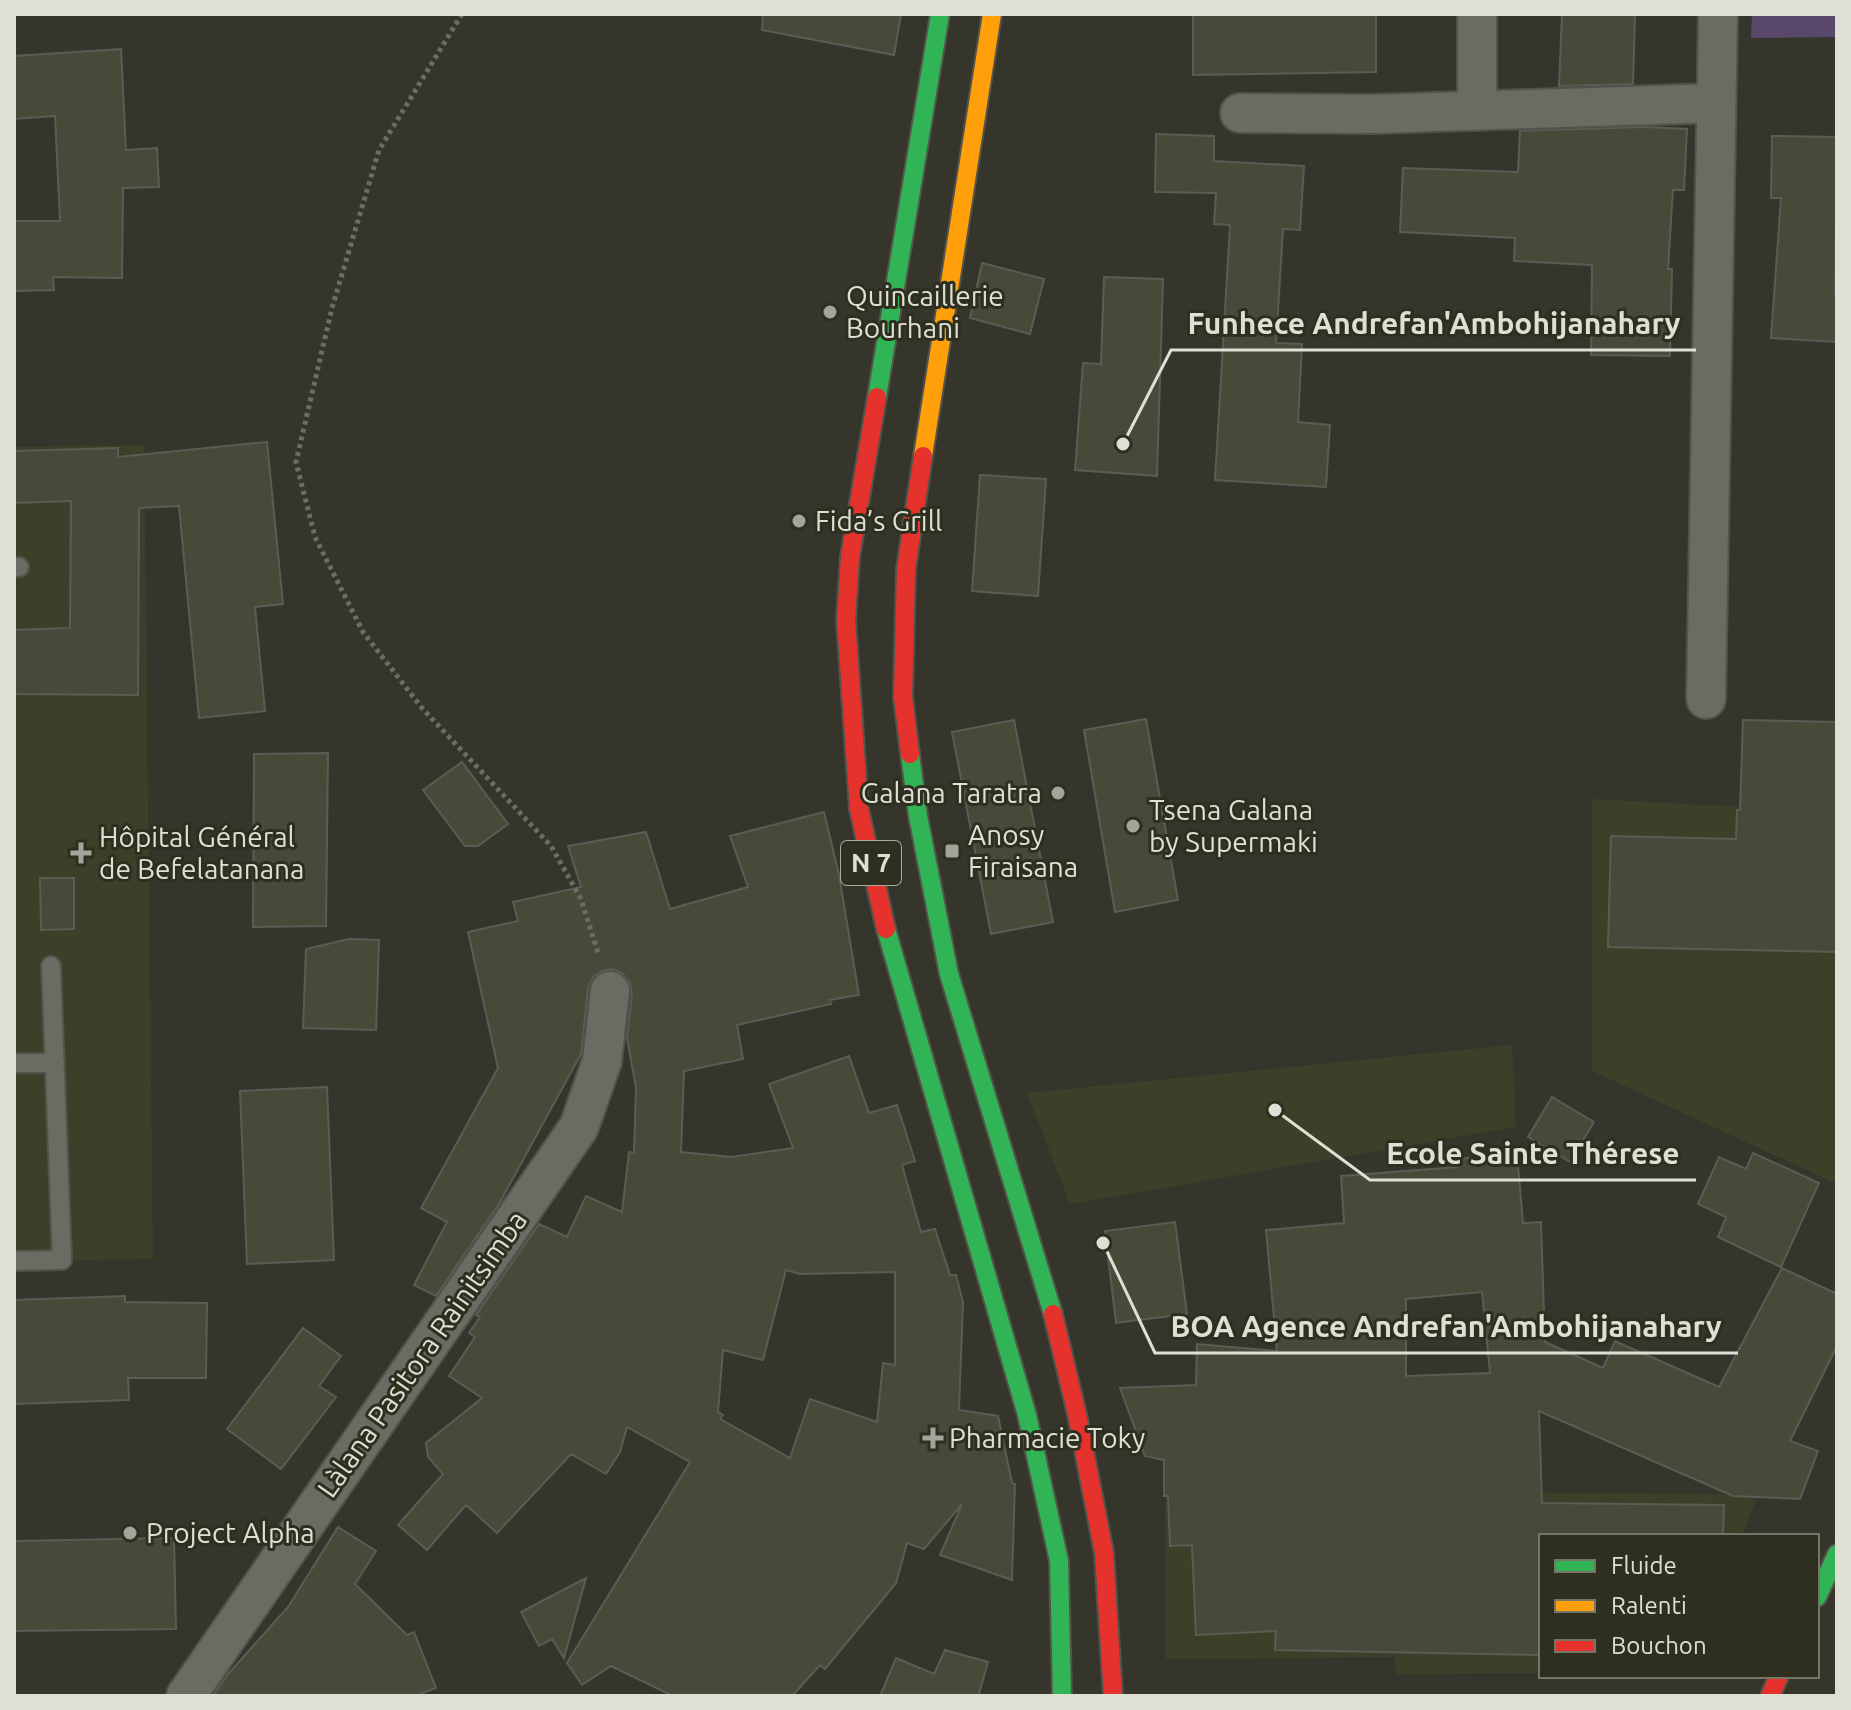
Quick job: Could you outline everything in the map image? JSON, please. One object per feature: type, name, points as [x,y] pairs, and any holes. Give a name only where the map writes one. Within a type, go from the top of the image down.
[{"type":"main road","name":"N 7","points":[[940,14],[850,557],[846,620],[859,809],[892,955],[1027,1415],[1059,1561],[1062,1696]]},
{"type":"main road","name":"N 7","points":[[992,14],[906,569],[903,697],[918,816],[949,974],[1046,1287],[1077,1414],[1104,1553],[1113,1696]]},
{"type":"main road","points":[[1819,1593],[1837,1554]]},
{"type":"street","points":[[1477,14],[1477,111]]},
{"type":"street","points":[[1706,699],[1718,14]]},
{"type":"street","points":[[1240,113],[1477,111],[1716,103]]},
{"type":"street","points":[[851,692],[903,697]]},
{"type":"street","name":"Làlana Pasitora Rainitsimba","points":[[186,1696],[579,1127],[602,1061],[610,991]]},
{"type":"lane","points":[[14,1261],[62,1260],[51,966]]},
{"type":"lane","points":[[14,1063],[55,1063]]},
{"type":"path","points":[[462,14],[379,150],[332,308],[296,462],[315,537],[363,632],[422,708],[551,846],[581,899],[610,991]]},
{"type":"shaded area","points":[[1752,14],[1837,14],[1837,37],[1751,38]]},
{"type":"shaded area","name":"Hôpital Général de Befelatanana","points":[[144,445],[153,1259],[14,1261],[14,447]]},
{"type":"shaded area","points":[[1592,799],[1837,812],[1837,1184],[1592,1071]]},
{"type":"shaded area","points":[[1512,1045],[1516,1127],[1070,1204],[1027,1093]]},
{"type":"shaded area","points":[[1281,1490],[1758,1495],[1743,1534],[1539,1534],[1539,1673],[1396,1674],[1395,1657],[1166,1659],[1165,1502],[1264,1502]]},
{"type":"building","points":[[763,14],[901,14],[894,55],[762,30]]},
{"type":"building","points":[[1193,14],[1376,14],[1376,72],[1193,75]]},
{"type":"building","points":[[1562,14],[1635,14],[1633,84],[1559,86]]},
{"type":"building","points":[[121,49],[126,150],[157,148],[159,187],[123,188],[122,278],[53,277],[54,290],[14,291],[14,221],[60,221],[55,116],[14,119],[14,56]]},
{"type":"building","points":[[1645,127],[1687,129],[1684,190],[1673,190],[1668,269],[1672,269],[1670,356],[1591,355],[1592,265],[1514,261],[1515,238],[1400,232],[1403,168],[1518,172],[1520,131]]},
{"type":"building","points":[[1156,134],[1214,136],[1214,161],[1304,166],[1300,230],[1283,229],[1276,343],[1302,344],[1298,422],[1330,425],[1326,487],[1215,480],[1230,225],[1214,224],[1216,193],[1155,192]]},
{"type":"building","points":[[1772,136],[1837,137],[1837,342],[1771,338],[1781,198],[1771,198]]},
{"type":"building","points":[[982,263],[1044,279],[1030,334],[970,318]]},
{"type":"building","points":[[1104,277],[1163,279],[1157,476],[1075,470],[1083,363],[1101,364]]},
{"type":"building","points":[[267,442],[283,604],[255,607],[265,711],[199,718],[179,506],[139,508],[138,695],[14,694],[14,630],[70,628],[71,501],[14,503],[14,451],[118,448],[118,457]]},
{"type":"building","points":[[980,475],[1046,479],[1038,596],[972,591]]},
{"type":"building","points":[[1146,719],[1178,900],[1115,912],[1084,730]]},
{"type":"building","points":[[1014,720],[1053,922],[991,934],[952,732]]},
{"type":"building","points":[[1743,720],[1837,722],[1837,952],[1608,947],[1611,836],[1736,839]]},
{"type":"building","points":[[328,753],[326,926],[253,927],[254,754]]},
{"type":"building","points":[[462,762],[508,824],[478,846],[465,846],[423,790]]},
{"type":"building","points":[[824,812],[839,875],[859,995],[737,1025],[743,1059],[684,1071],[681,1152],[731,1157],[793,1148],[769,1084],[849,1056],[869,1113],[897,1105],[915,1161],[902,1165],[921,1232],[935,1229],[950,1275],[956,1275],[963,1302],[959,1410],[998,1416],[1012,1483],[1015,1484],[1012,1580],[940,1555],[962,1504],[924,1549],[907,1543],[896,1583],[825,1669],[820,1665],[792,1696],[673,1696],[611,1666],[582,1685],[567,1663],[690,1462],[627,1427],[620,1452],[606,1474],[571,1454],[497,1533],[466,1505],[427,1550],[398,1525],[443,1474],[428,1457],[426,1443],[482,1398],[449,1376],[475,1337],[469,1333],[480,1317],[476,1315],[539,1224],[567,1237],[586,1196],[622,1212],[629,1152],[634,1153],[636,1088],[627,1038],[632,994],[630,983],[622,973],[612,969],[593,977],[588,988],[581,1054],[499,1204],[436,1296],[414,1285],[447,1222],[421,1208],[498,1068],[468,932],[518,921],[513,902],[581,887],[568,846],[646,832],[670,909],[748,887],[730,836]],"holes":[[[786,1270],[800,1274],[895,1272],[895,1365],[883,1363],[877,1422],[810,1399],[790,1458],[720,1419],[723,1415],[718,1412],[723,1350],[763,1360]]]},
{"type":"building","points":[[40,878],[74,878],[74,929],[41,930]]},
{"type":"building","points":[[349,939],[379,940],[376,1030],[303,1028],[306,949]]},
{"type":"building","points":[[327,1087],[334,1260],[247,1264],[240,1091]]},
{"type":"building","points":[[1552,1097],[1594,1122],[1570,1162],[1528,1137]]},
{"type":"building","points":[[1753,1153],[1819,1183],[1781,1267],[1718,1237],[1726,1217],[1698,1204],[1719,1157],[1746,1169]]},
{"type":"building","points":[[1517,1154],[1523,1223],[1541,1222],[1545,1342],[1603,1368],[1615,1341],[1719,1387],[1782,1268],[1837,1294],[1837,1346],[1790,1441],[1818,1451],[1800,1499],[1733,1496],[1539,1411],[1542,1503],[1724,1505],[1723,1534],[1539,1534],[1539,1655],[1275,1650],[1276,1631],[1196,1635],[1192,1545],[1170,1546],[1168,1496],[1164,1496],[1164,1460],[1145,1456],[1120,1388],[1196,1385],[1197,1344],[1277,1351],[1266,1230],[1344,1223],[1341,1176],[1457,1167],[1456,1159]],"holes":[[[1482,1292],[1490,1373],[1406,1376],[1406,1299]]]},
{"type":"building","points":[[1175,1222],[1187,1314],[1116,1323],[1105,1231]]},
{"type":"building","points":[[125,1296],[125,1302],[207,1303],[206,1378],[128,1378],[129,1400],[14,1404],[14,1300]]},
{"type":"building","points":[[303,1328],[341,1356],[319,1386],[336,1397],[281,1469],[227,1429]]},
{"type":"building","points":[[338,1527],[376,1551],[355,1584],[407,1635],[414,1632],[436,1688],[415,1696],[213,1696],[228,1674],[288,1607]]},
{"type":"building","points":[[174,1538],[176,1629],[14,1631],[14,1541]]},
{"type":"building","points":[[586,1578],[564,1658],[552,1639],[539,1646],[521,1612]]},
{"type":"building","points":[[945,1650],[988,1662],[979,1694],[983,1696],[880,1696],[896,1658],[934,1674]]},
{"type":"traffic: fast","points":[[877,397],[940,14]]},
{"type":"traffic: fast","points":[[910,754],[918,816],[949,974],[1053,1314]]},
{"type":"traffic: fast","points":[[886,929],[1027,1415],[1059,1561],[1062,1696]]},
{"type":"traffic: fast","points":[[1819,1593],[1837,1554]]},
{"type":"traffic: slow","points":[[923,456],[992,14]]},
{"type":"traffic: jam","points":[[877,397],[850,557],[846,620],[859,809],[886,929]]},
{"type":"traffic: jam","points":[[910,754],[903,697],[906,569],[923,456]]},
{"type":"traffic: jam","points":[[1053,1314],[1077,1414],[1104,1553],[1113,1696]]},
{"type":"traffic: jam","points":[[1770,1696],[1778,1678]]},
{"type":"place","name":"Quincaillerie Bourhani","points":[[830,312]]},
{"type":"place","name":"Funhece Andrefan'Ambohijanahary","points":[[1123,444]]},
{"type":"place","name":"Fida’s Grill","points":[[799,521]]},
{"type":"place","name":"Galana Taratra","points":[[1058,793]]},
{"type":"place","name":"Tsena Galana by Supermaki","points":[[1133,826]]},
{"type":"place","name":"Anosy Firaisana","points":[[952,851]]},
{"type":"place","name":"Hôpital Général de Befelatanana","points":[[81,853]]},
{"type":"place","name":"Ecole Sainte Thérese","points":[[1275,1110]]},
{"type":"place","name":"BOA Agence Andrefan'Ambohijanahary","points":[[1103,1243]]},
{"type":"place","name":"Pharmacie Toky","points":[[933,1438]]},
{"type":"place","name":"Project Alpha","points":[[130,1533]]}]
